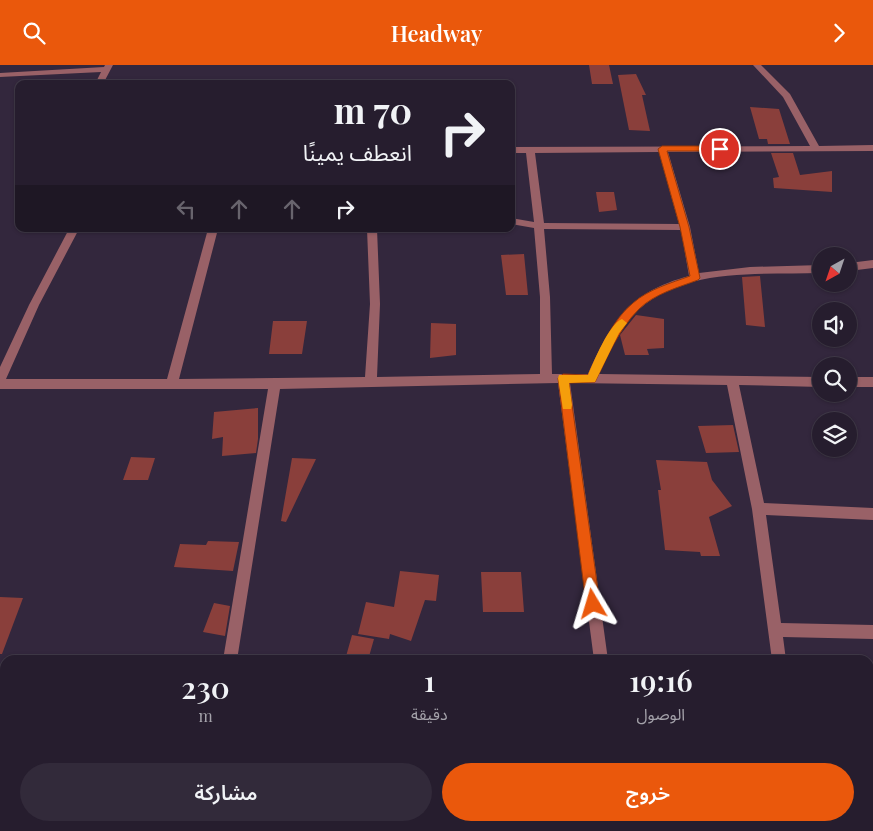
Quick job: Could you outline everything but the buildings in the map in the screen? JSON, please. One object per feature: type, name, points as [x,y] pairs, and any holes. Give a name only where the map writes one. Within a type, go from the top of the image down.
[{"type":"street","points":[[757,65],[787,96],[816,149]]},
{"type":"street","points":[[0,75],[108,67]]},
{"type":"street","points":[[100,80],[108,67]]},
{"type":"street","points":[[662,149],[685,227],[695,278]]},
{"type":"street","points":[[515,150],[873,149]]},
{"type":"street","points":[[530,150],[545,297],[546,378]]},
{"type":"street","points":[[515,222],[539,226],[685,227]]},
{"type":"street","points":[[0,380],[34,305],[72,232]]},
{"type":"street","points":[[172,384],[212,232]]},
{"type":"street","points":[[371,382],[375,304],[372,232]]},
{"type":"street","points":[[858,266],[873,264]]},
{"type":"street","points":[[591,379],[615,331],[637,305],[664,289],[695,278],[745,272],[812,269]]},
{"type":"street","points":[[0,384],[275,384],[546,378],[812,382]]},
{"type":"street","points":[[563,378],[599,655]]},
{"type":"street","points":[[732,382],[759,509],[779,655]]},
{"type":"street","points":[[857,382],[873,382]]},
{"type":"street","points":[[231,655],[275,384]]},
{"type":"street","points":[[759,509],[873,514]]},
{"type":"street","points":[[776,630],[873,632]]},
{"type":"slow traffic","points":[[567,405],[563,378],[591,379],[615,331],[622,323]]},
{"type":"route","points":[[593,604],[563,378],[591,379],[615,331],[637,305],[664,289],[695,278],[685,227],[662,149],[720,149]]}]
